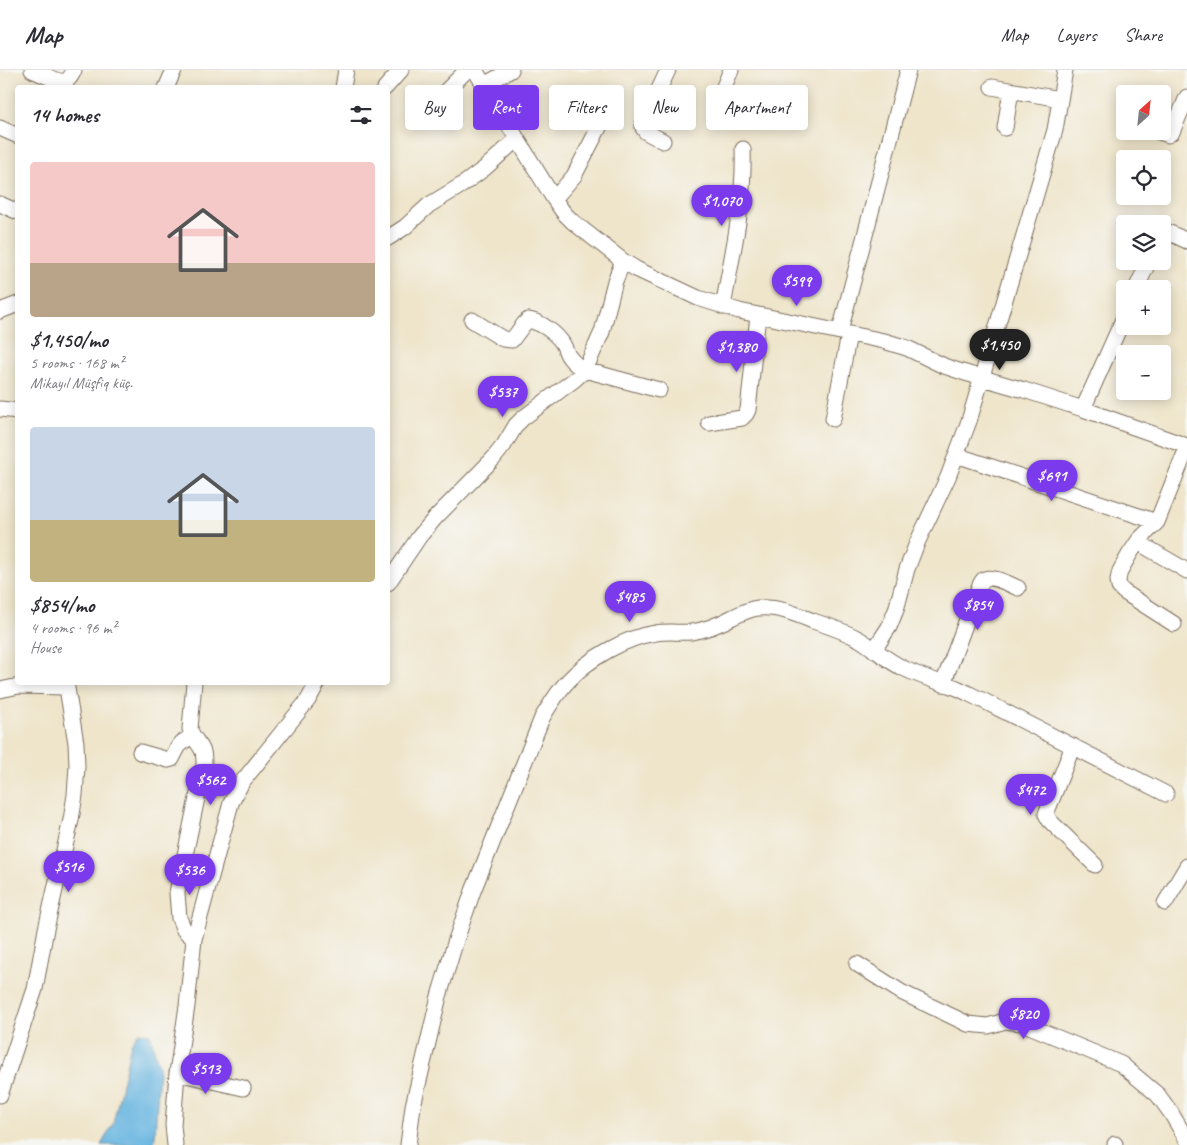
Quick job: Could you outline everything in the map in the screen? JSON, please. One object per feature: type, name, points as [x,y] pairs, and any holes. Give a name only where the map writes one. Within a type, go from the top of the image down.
[{"type":"street","points":[[32,70],[60,82],[65,82],[74,70]]},
{"type":"street","points":[[167,85],[174,70]]},
{"type":"street","points":[[344,85],[346,70]]},
{"type":"street","points":[[387,85],[400,70]]},
{"type":"street","points":[[452,85],[467,70]]},
{"type":"street","points":[[475,70],[484,85],[511,70]]},
{"type":"street","points":[[664,141],[646,132],[643,124],[668,70]]},
{"type":"street","points":[[725,85],[731,70]]},
{"type":"street","points":[[833,419],[845,333],[908,70]]},
{"type":"street","points":[[874,650],[889,627],[917,543],[948,477],[969,421],[1055,130],[1065,70]]},
{"type":"street","points":[[992,87],[1060,99]]},
{"type":"street","points":[[1005,128],[1011,90]]},
{"type":"street","points":[[1171,133],[1187,97]]},
{"type":"street","points":[[0,128],[15,135]]},
{"type":"street","points":[[511,130],[564,213],[623,261],[663,282],[723,307],[884,341],[907,348],[944,366],[1083,409],[1187,447],[1157,522],[1139,540],[1120,572],[1118,580],[1119,587],[1124,592],[1174,624]]},
{"type":"street","points":[[554,199],[574,176],[598,130]]},
{"type":"street","points":[[390,237],[405,227],[429,205],[485,168],[517,140]]},
{"type":"street","points":[[723,307],[740,210],[743,148]]},
{"type":"street","points":[[0,204],[15,211]]},
{"type":"street","points":[[1171,233],[1187,241]]},
{"type":"street","points":[[390,580],[436,517],[493,459],[516,425],[585,370],[602,332],[615,282],[623,261]]},
{"type":"street","points":[[0,311],[15,305]]},
{"type":"street","points":[[709,424],[742,418],[748,410],[758,315]]},
{"type":"street","points":[[472,320],[508,340],[512,340],[528,320],[534,321],[552,332],[563,344],[568,357],[585,370],[659,390]]},
{"type":"street","points":[[1083,409],[1116,335]]},
{"type":"street","points":[[0,409],[15,411]]},
{"type":"street","points":[[956,454],[1157,522]]},
{"type":"street","points":[[1139,540],[1146,547],[1187,571]]},
{"type":"street","points":[[943,684],[979,587],[984,580],[988,578],[998,580],[1018,588]]},
{"type":"street","points":[[408,1145],[413,1106],[439,996],[456,940],[473,891],[542,718],[554,698],[568,681],[582,668],[620,644],[657,632],[702,630],[757,608],[783,610],[837,629],[859,640],[902,668],[984,701],[1166,794]]},
{"type":"street","points":[[0,690],[19,686],[66,685],[76,743],[77,766],[71,820],[46,929],[35,989],[0,1095]]},
{"type":"street","points":[[194,685],[190,729],[192,736],[203,753],[204,765],[177,893],[179,918],[184,930],[194,939]]},
{"type":"street","points":[[175,1145],[173,1125],[177,1073],[194,939],[231,803],[242,782],[302,708],[316,685]]},
{"type":"street","points":[[140,752],[168,760],[172,759],[183,741],[192,736]]},
{"type":"street","points":[[1073,746],[1046,814],[1050,821],[1095,865]]},
{"type":"street","points":[[1165,903],[1187,866]]},
{"type":"street","points":[[857,964],[901,992],[968,1024],[988,1026],[1005,1021],[1022,1023],[1120,1064],[1158,1095],[1187,1140]]},
{"type":"street","points":[[177,1073],[242,1088]]},
{"type":"water","points":[[139,1032],[150,1034],[159,1068],[154,1145],[101,1145],[113,1124],[131,1044]]}]
